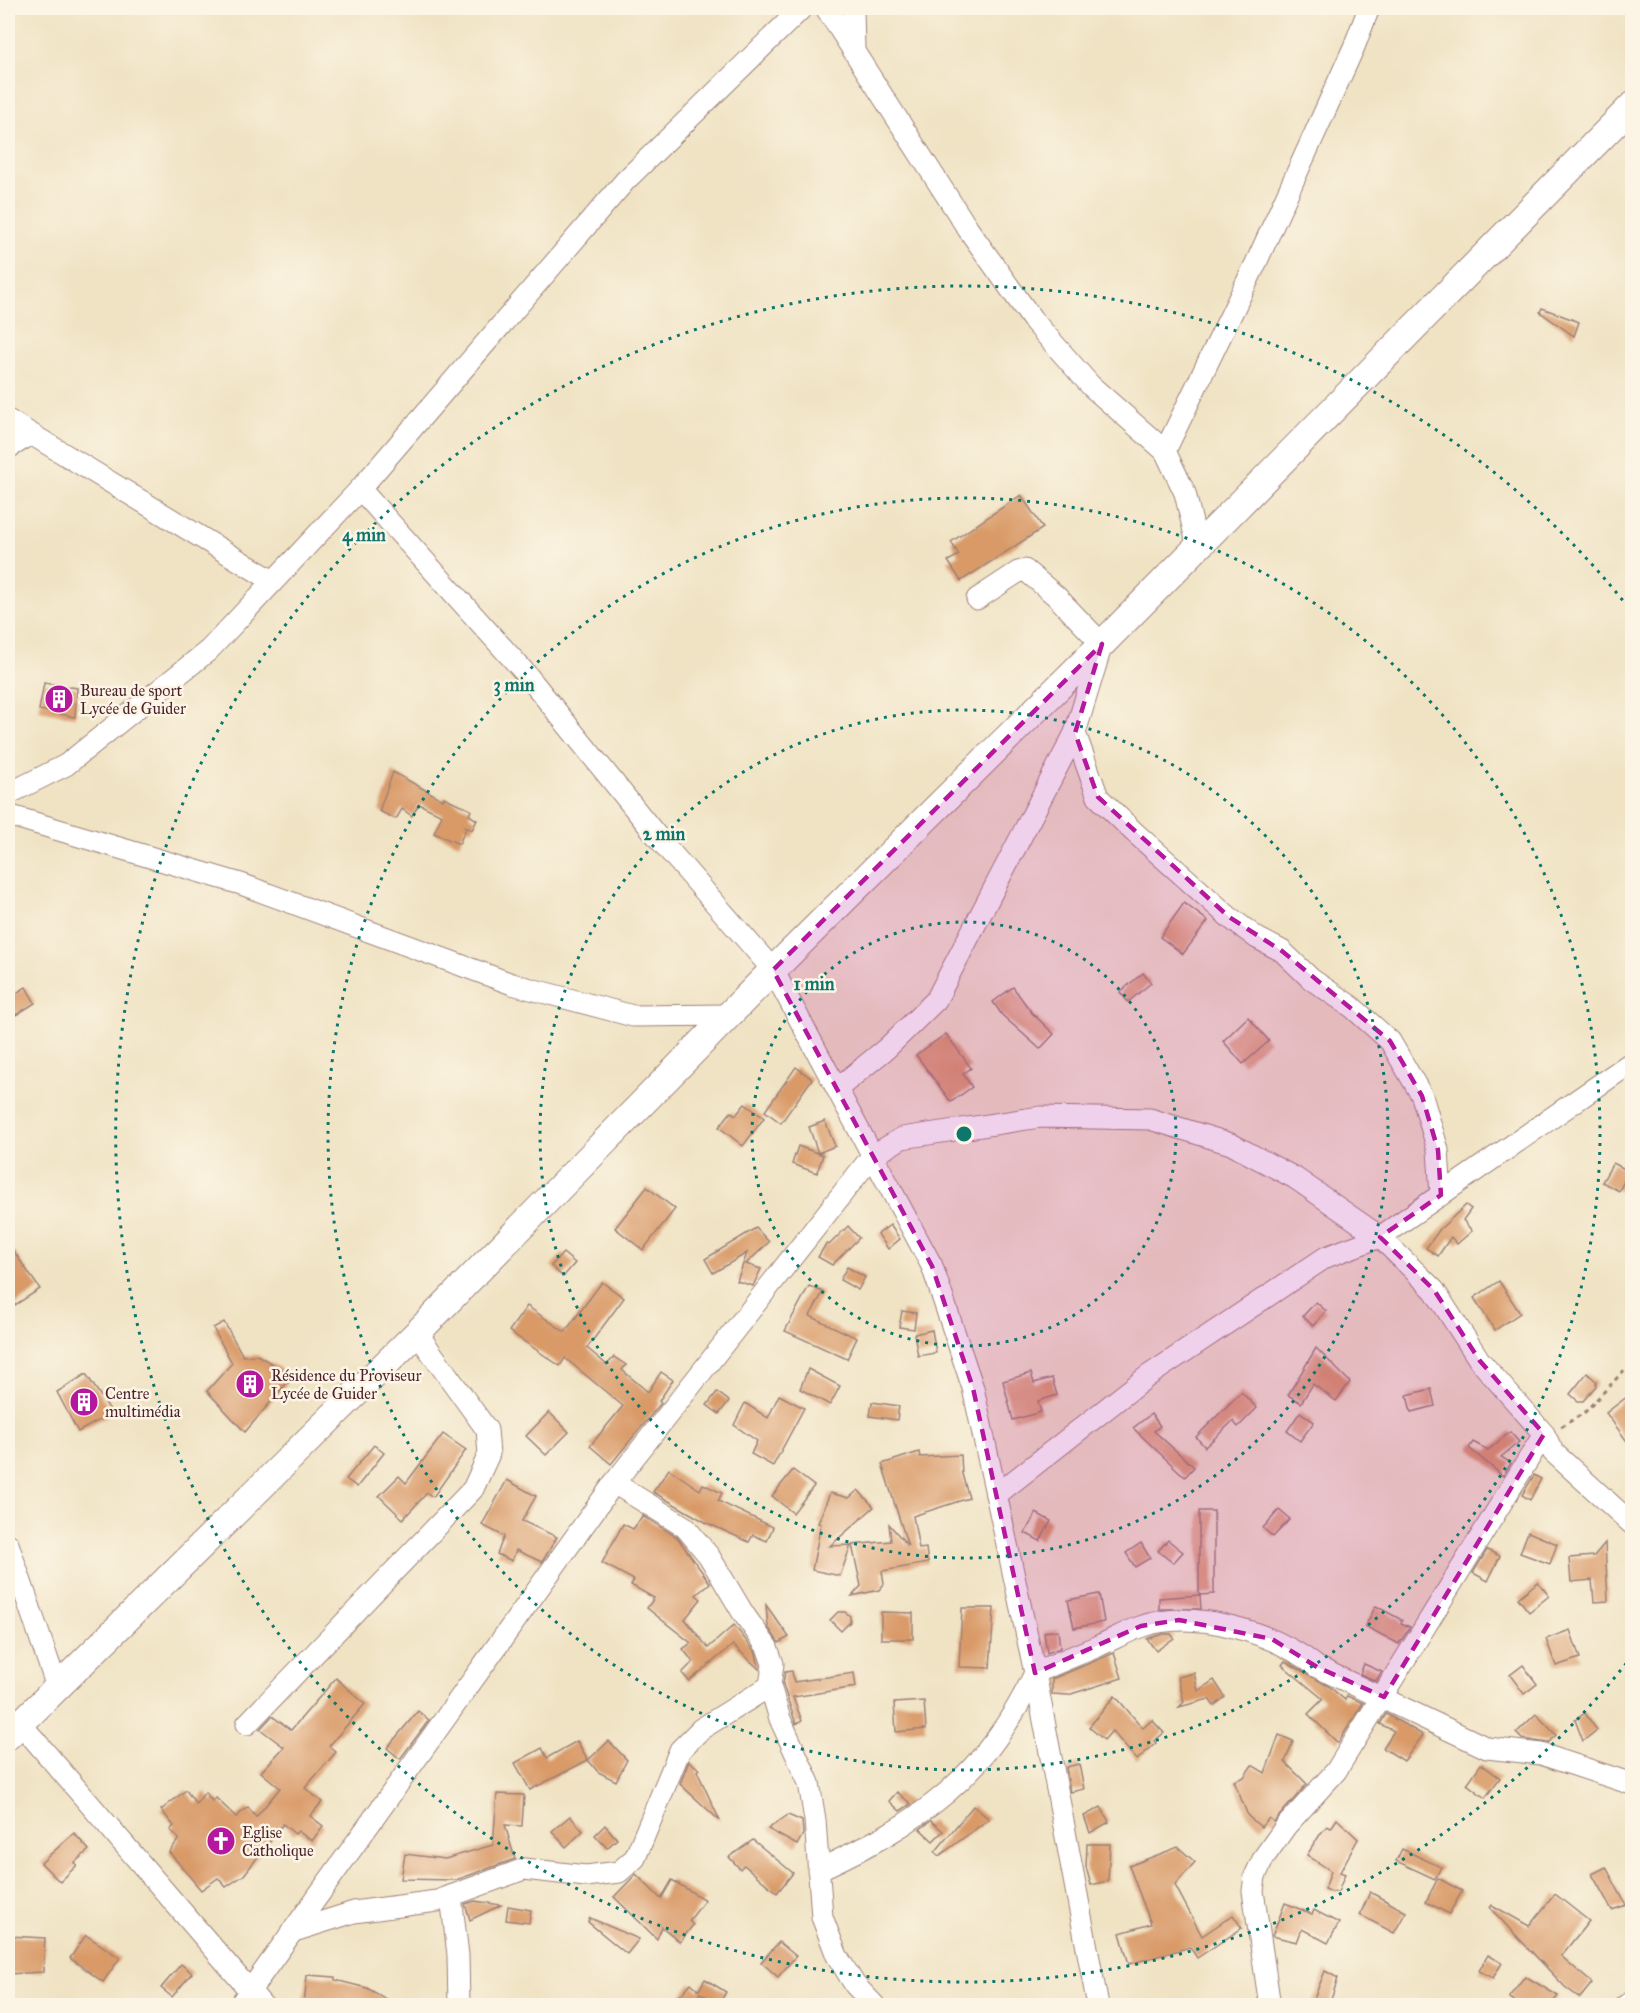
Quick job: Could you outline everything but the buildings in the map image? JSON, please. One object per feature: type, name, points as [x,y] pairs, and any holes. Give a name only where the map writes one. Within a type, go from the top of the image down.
[{"type":"main road","points":[[14,1730],[417,1333],[773,970],[1198,548],[1632,106]]},
{"type":"street","points":[[8,794],[66,765],[209,650],[360,489],[625,181],[802,8]]},
{"type":"street","points":[[826,8],[968,229],[1032,319],[1091,386],[1165,451],[1185,492],[1198,548]]},
{"type":"street","points":[[853,8],[854,50]]},
{"type":"street","points":[[1165,451],[1256,263],[1354,47],[1369,8]]},
{"type":"street","points":[[8,420],[273,581]]},
{"type":"street","points":[[8,448],[30,435]]},
{"type":"street","points":[[360,489],[527,675],[660,840],[773,970],[932,1266],[973,1388],[1035,1673],[1098,2006]]},
{"type":"street","points":[[837,1088],[887,1048],[936,1000],[1075,733],[1102,644],[1056,596],[1025,570],[1018,572],[977,599]]},
{"type":"street","points":[[1075,733],[1098,797],[1229,917],[1257,938],[1282,951],[1311,979],[1352,1007],[1390,1041],[1422,1096],[1429,1126],[1438,1150],[1441,1195]]},
{"type":"street","points":[[8,815],[241,884],[512,984],[633,1016],[729,1015]]},
{"type":"street","points":[[996,1495],[1148,1376],[1326,1257],[1380,1237],[1632,1062]]},
{"type":"street","points":[[14,1730],[251,2000],[291,1932],[614,1483],[872,1156],[902,1138],[1040,1117],[1150,1119],[1231,1144],[1295,1178],[1380,1237],[1434,1290],[1480,1361],[1544,1434],[1553,1452],[1632,1524]]},
{"type":"street","points":[[247,1724],[473,1489],[489,1454],[487,1430],[417,1333]]},
{"type":"street","points":[[1270,2006],[1253,1891],[1254,1876],[1286,1826],[1336,1771],[1384,1697],[1544,1434]]},
{"type":"street","points":[[614,1483],[685,1527],[709,1556],[743,1613],[767,1647],[773,1664],[770,1686],[780,1719],[809,1782],[815,1820],[822,1917],[837,1956],[855,1985],[875,2006]]},
{"type":"street","points":[[8,1544],[57,1687]]},
{"type":"street","points":[[818,1870],[852,1855],[925,1812],[963,1779],[991,1749],[1018,1710],[1035,1673],[1141,1626],[1179,1620],[1220,1625],[1272,1639],[1297,1650],[1317,1667],[1487,1748],[1541,1754],[1632,1784]]},
{"type":"street","points":[[291,1932],[354,1912],[437,1901],[524,1869],[586,1876],[619,1872],[635,1858],[680,1750],[701,1729],[770,1686]]},
{"type":"street","points":[[451,1896],[458,1955],[459,2006]]},
{"type":"street","points":[[1625,2006],[1632,2002]]},
{"type":"path","points":[[1544,1434],[1564,1426],[1584,1413],[1632,1362]]},
{"type":"highlighted area","points":[[1102,644],[1075,733],[1098,797],[1229,917],[1282,951],[1390,1041],[1422,1096],[1438,1150],[1441,1195],[1380,1237],[1434,1290],[1480,1361],[1544,1434],[1384,1697],[1317,1667],[1272,1639],[1179,1620],[1141,1626],[1035,1673],[973,1388],[932,1266],[773,970]]},
{"type":"place","name":"Bureau de sport Lycée de Guider","points":[[59,699]]},
{"type":"place","name":"Résidence du Proviseur Lycée de Guider","points":[[250,1384]]},
{"type":"place","name":"Centre multimédia","points":[[84,1402]]},
{"type":"place","name":"Eglise Catholique","points":[[221,1841]]}]
